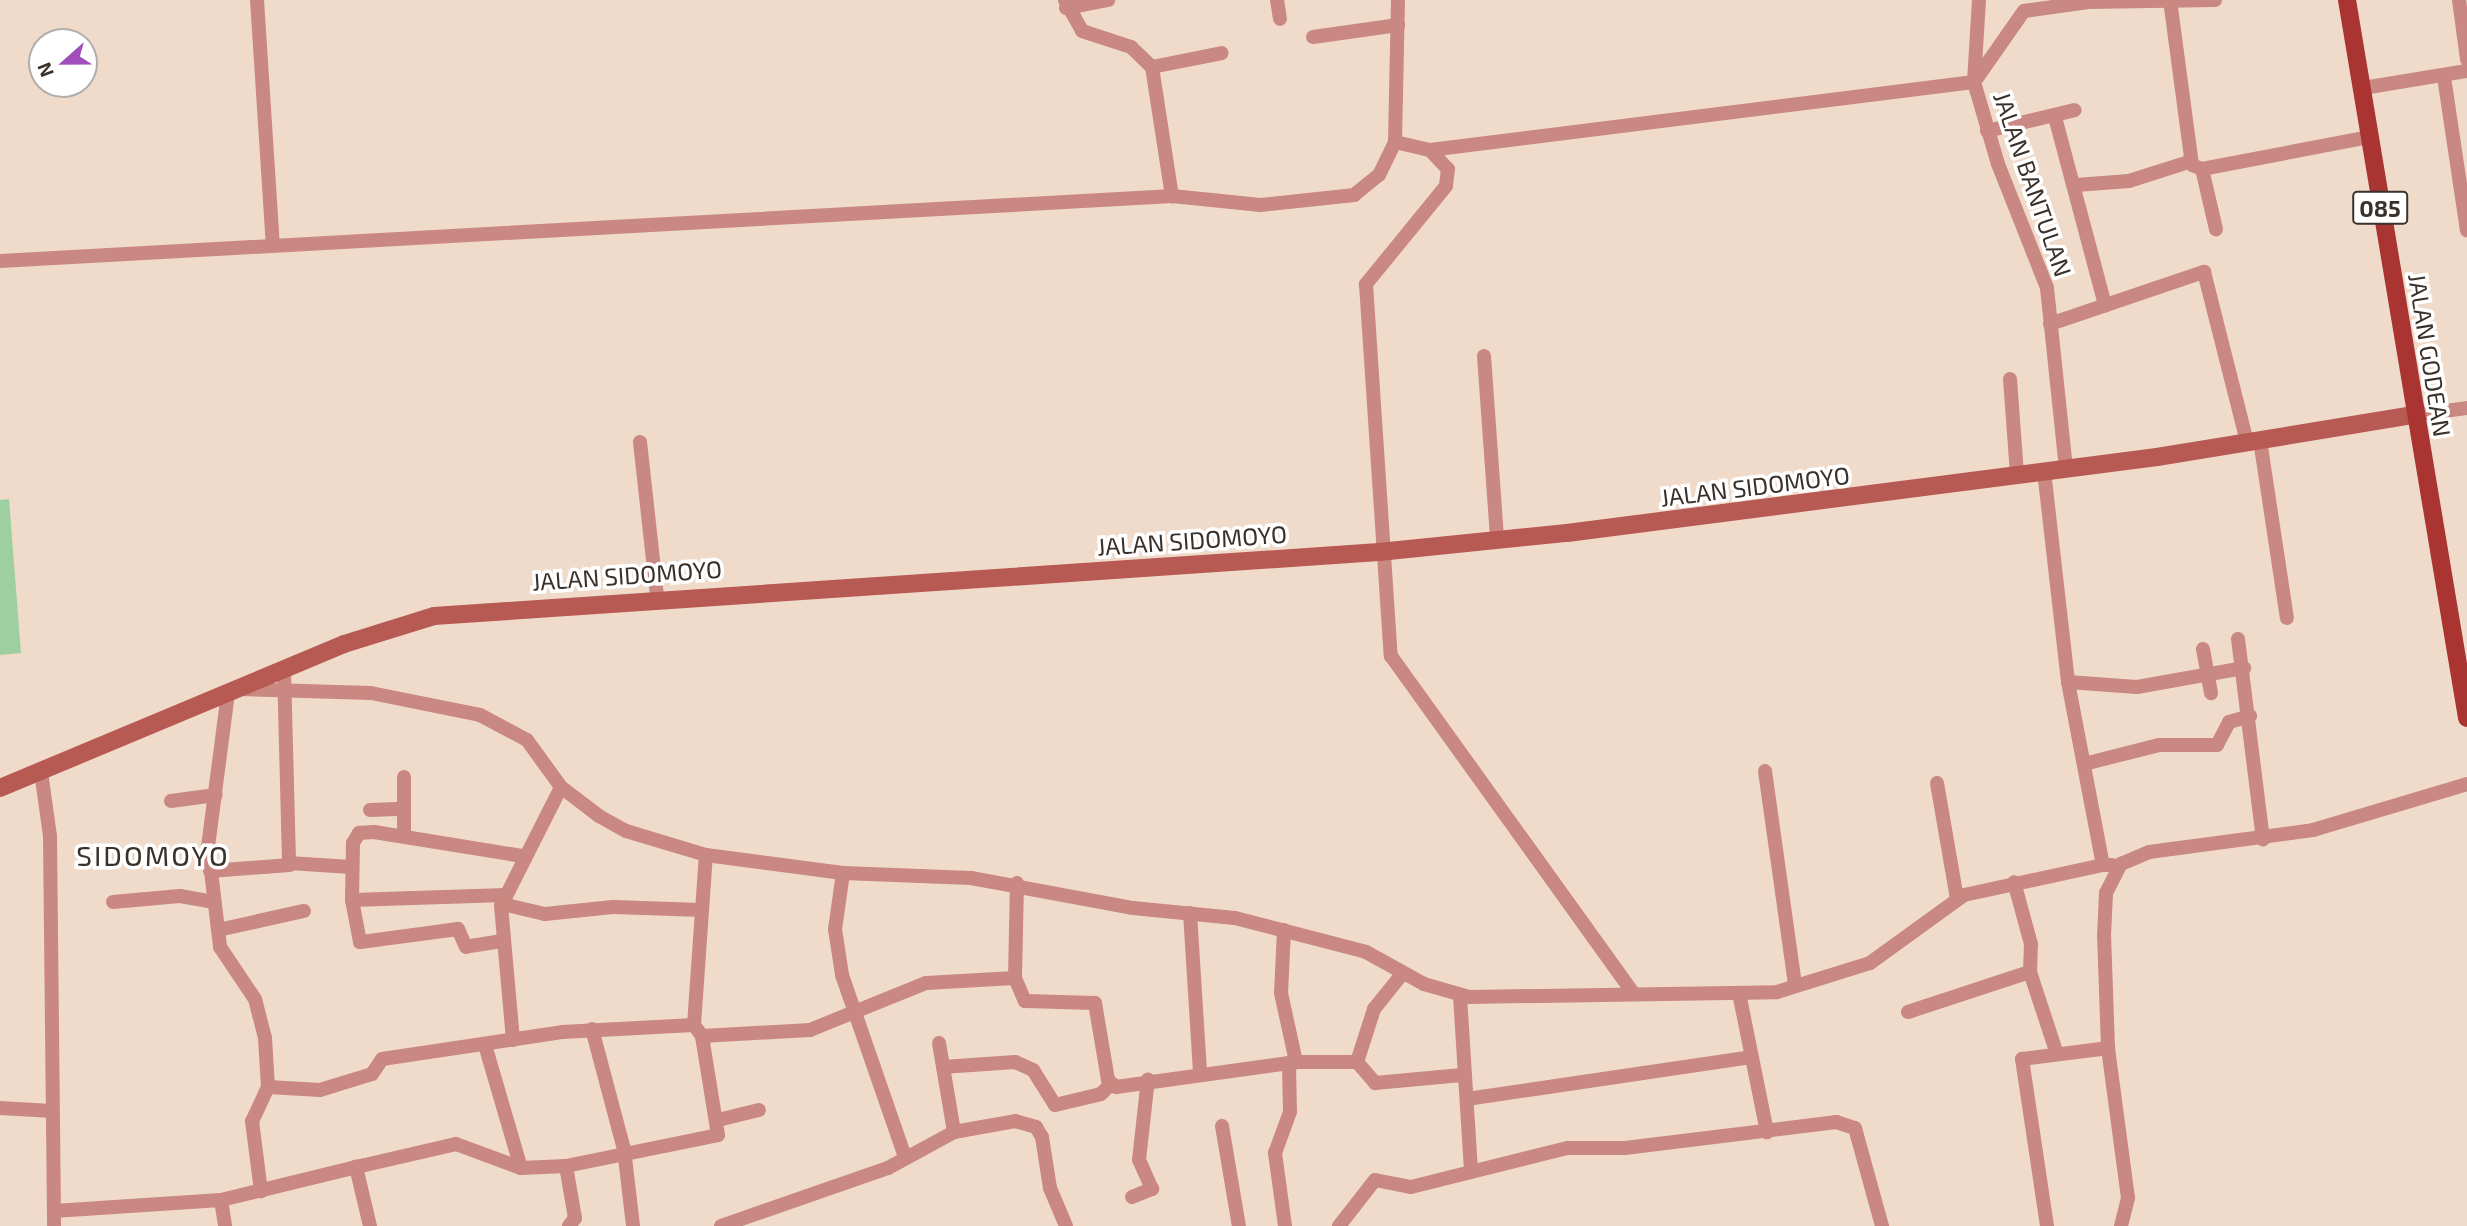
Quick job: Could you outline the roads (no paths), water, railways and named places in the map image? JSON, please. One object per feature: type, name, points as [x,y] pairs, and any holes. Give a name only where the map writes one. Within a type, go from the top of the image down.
[{"type":"main road","name":"JALAN GODEAN","points":[[2347,0],[2414,415],[2467,718]]},
{"type":"main road","name":"JALAN SIDOMOYO","points":[[0,788],[284,670],[434,616],[657,597],[1379,552],[1789,508],[2254,441],[2414,415]]},
{"type":"street","points":[[257,0],[273,244]]},
{"type":"street","points":[[1108,0],[1065,4],[1082,31],[1130,47],[1152,67],[1172,196]]},
{"type":"street","points":[[1277,0],[1280,19]]},
{"type":"street","points":[[0,261],[1172,196],[1261,205],[1354,195],[1379,175],[1395,142],[1398,0]]},
{"type":"street","name":"JALAN BANTULAN","points":[[1979,0],[1974,82],[1987,131],[2037,252],[2050,324],[2066,468]]},
{"type":"street","points":[[1395,142],[1430,150],[1974,82],[2024,11],[2088,1],[2215,0]]},
{"type":"street","points":[[2459,0],[2467,59]]},
{"type":"street","points":[[2170,1],[2196,166],[2216,229]]},
{"type":"street","points":[[1313,37],[1398,25]]},
{"type":"street","points":[[1152,67],[1222,53]]},
{"type":"street","points":[[2362,88],[2444,77],[2467,71]]},
{"type":"street","points":[[2444,77],[2467,230]]},
{"type":"street","points":[[1987,131],[2055,117],[2075,110]]},
{"type":"street","points":[[2055,117],[2076,185],[2105,305]]},
{"type":"street","points":[[2076,185],[2129,181],[2196,166],[2370,138]]},
{"type":"street","points":[[1430,150],[1448,169],[1446,186],[1366,284],[1379,552],[1397,668],[1634,994]]},
{"type":"street","points":[[2050,324],[2204,272],[2254,441],[2287,618]]},
{"type":"street","points":[[1484,356],[1497,539]]},
{"type":"street","points":[[2010,379],[2017,474]]},
{"type":"street","points":[[2414,415],[2467,408]]},
{"type":"street","points":[[640,442],[657,597]]},
{"type":"street","points":[[2044,471],[2068,682],[2103,865]]},
{"type":"street","points":[[2238,639],[2244,668],[2263,839]]},
{"type":"street","points":[[2203,649],[2211,693]]},
{"type":"street","points":[[2068,682],[2137,687],[2244,668]]},
{"type":"street","points":[[284,670],[290,865]]},
{"type":"street","points":[[261,1191],[252,1121],[268,1087],[261,1018],[224,958],[210,871],[209,815],[216,795],[233,691],[371,693],[480,715],[527,740],[561,787],[626,831],[706,855],[843,873],[1017,884],[1283,930],[1366,952],[1403,973],[1460,996],[1634,994],[1740,998],[1870,963],[1957,899],[2014,882],[2121,864],[2149,852],[2263,839],[2467,784]]},
{"type":"street","points":[[2084,764],[2159,745],[2217,745],[2230,722],[2250,716]]},
{"type":"street","points":[[1765,771],[1796,985]]},
{"type":"street","points":[[41,772],[50,836],[54,1226]]},
{"type":"street","points":[[404,777],[404,834]]},
{"type":"street","points":[[1937,783],[1957,899]]},
{"type":"street","points":[[513,1040],[502,941],[504,899],[522,856],[561,787]]},
{"type":"street","points":[[171,801],[216,795]]},
{"type":"street","points":[[370,810],[404,809]]},
{"type":"street","points":[[502,941],[466,947],[458,929],[360,942],[352,900],[351,867],[359,833],[404,834],[522,856]]},
{"type":"street","points":[[54,1211],[221,1200],[456,1144],[521,1168],[566,1166],[624,1149],[709,1139],[718,1135],[718,1120],[698,1030],[706,855]]},
{"type":"street","points":[[2121,864],[2106,893],[2108,1048],[2127,1198],[2121,1226]]},
{"type":"street","points":[[210,871],[290,865],[351,867]]},
{"type":"street","points":[[843,873],[835,929],[853,1013],[873,1055],[905,1157]]},
{"type":"street","points":[[2014,882],[2031,944],[2030,972],[2056,1051]]},
{"type":"street","points":[[1017,884],[1015,978],[1021,999],[1095,1003],[1110,1085]]},
{"type":"street","points":[[113,902],[180,896],[214,902]]},
{"type":"street","points":[[352,900],[504,899],[545,914],[613,907],[702,910]]},
{"type":"street","points":[[218,930],[304,911]]},
{"type":"street","points":[[1190,914],[1200,1073]]},
{"type":"street","points":[[1283,930],[1281,993],[1292,1062],[1290,1112],[1275,1153],[1285,1226]]},
{"type":"street","points":[[1908,1012],[2030,972]]},
{"type":"street","points":[[1357,1062],[1374,1009],[1403,973]]},
{"type":"street","points":[[268,1087],[320,1090],[372,1074],[382,1059],[592,1029],[810,1030],[926,983],[1015,978]]},
{"type":"street","points":[[1460,996],[1471,1171]]},
{"type":"street","points":[[1740,998],[1768,1132]]},
{"type":"street","points":[[592,1029],[624,1149],[633,1226]]},
{"type":"street","points":[[939,1043],[954,1132]]},
{"type":"street","points":[[485,1045],[521,1168]]},
{"type":"street","points":[[2047,1226],[2021,1065],[2025,1057],[2056,1051],[2108,1048]]},
{"type":"street","points":[[943,1067],[1014,1062],[1033,1070],[1055,1105],[1101,1094],[1110,1085],[1292,1062],[1357,1062],[1376,1083],[1465,1087],[1751,1057]]},
{"type":"street","points":[[1132,1197],[1152,1189],[1139,1160],[1148,1079]]},
{"type":"street","points":[[0,1108],[52,1111]]},
{"type":"street","points":[[718,1120],[759,1110]]},
{"type":"street","points":[[722,1226],[905,1157],[954,1132],[1015,1121],[1036,1127],[1066,1226]]},
{"type":"street","points":[[1339,1226],[1375,1180],[1411,1187],[1568,1148],[1768,1132],[1836,1122],[1855,1128],[1882,1226]]},
{"type":"street","points":[[1222,1126],[1239,1226]]},
{"type":"street","points":[[566,1166],[575,1218],[569,1226]]},
{"type":"street","points":[[356,1167],[370,1226]]},
{"type":"street","points":[[221,1200],[225,1226]]},
{"type":"district","name":"SIDOMOYO","points":[[153,855]]}]
